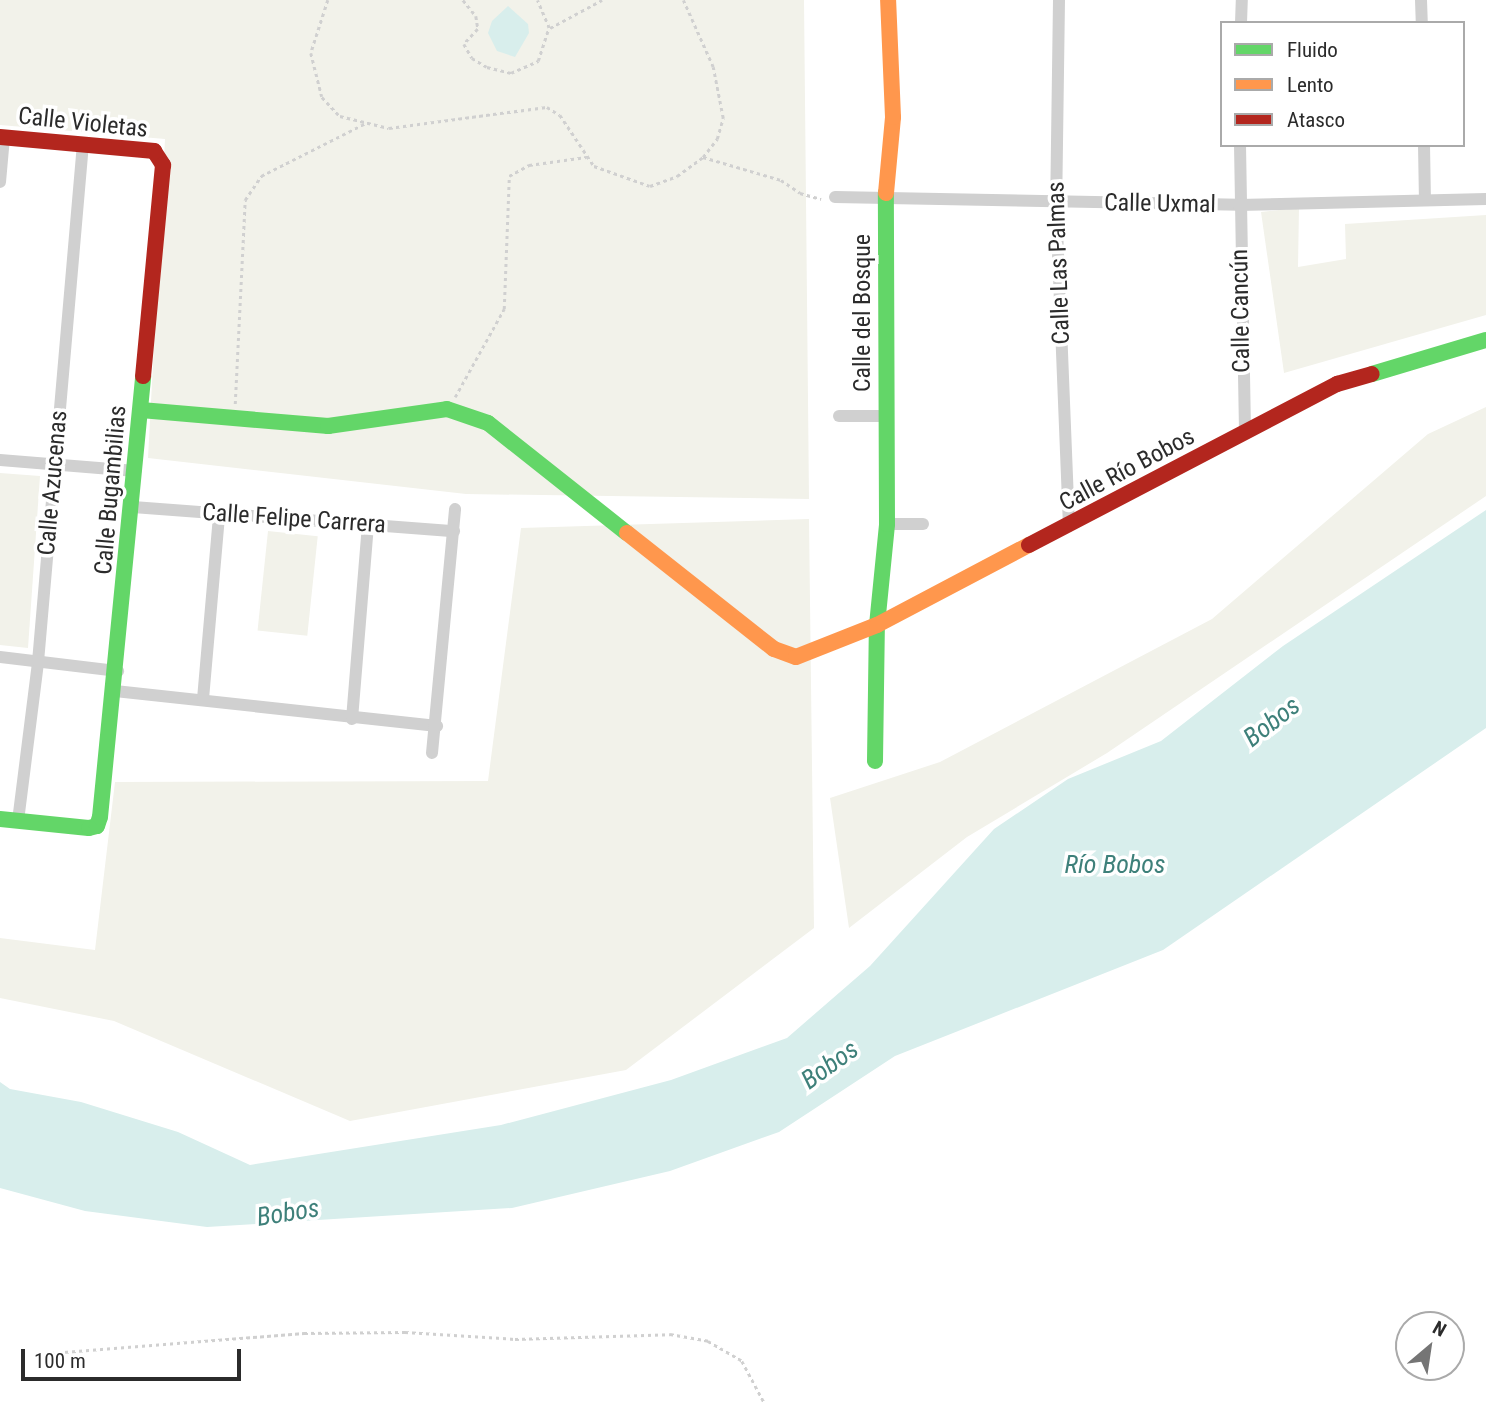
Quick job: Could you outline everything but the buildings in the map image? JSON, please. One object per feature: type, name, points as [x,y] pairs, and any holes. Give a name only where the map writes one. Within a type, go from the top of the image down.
[{"type":"street","name":"Calle del Bosque","points":[[875,761],[877,625],[887,524],[886,196],[893,117],[888,0]]},
{"type":"street","name":"Calle Las Palmas","points":[[1059,0],[1056,203],[1069,526]]},
{"type":"street","points":[[1241,0],[1241,21]]},
{"type":"street","points":[[1421,0],[1422,21]]},
{"type":"street","points":[[0,181],[2,137]]},
{"type":"street","name":"Calle Violetas","points":[[2,137],[154,151],[161,157]]},
{"type":"street","name":"Calle Azucenas","points":[[18,821],[38,662],[83,144]]},
{"type":"street","name":"Calle Cancún","points":[[1240,147],[1245,434]]},
{"type":"street","points":[[1424,147],[1425,200]]},
{"type":"street","name":"Calle Bugambilias","points":[[18,821],[97,826],[118,671],[161,157]]},
{"type":"street","name":"Calle Uxmal","points":[[835,197],[1239,205],[1486,199]]},
{"type":"street","name":"Calle Río Bobos","points":[[447,409],[488,423],[774,649],[796,657],[877,625],[1337,384],[1486,340]]},
{"type":"street","points":[[141,410],[328,426],[447,409]]},
{"type":"street","points":[[839,416],[886,416]]},
{"type":"street","points":[[0,460],[136,471]]},
{"type":"street","name":"Calle Felipe Carrera","points":[[133,507],[219,516],[454,531]]},
{"type":"street","points":[[432,753],[437,726],[455,509]]},
{"type":"street","points":[[203,699],[219,516]]},
{"type":"street","points":[[352,719],[368,524]]},
{"type":"street","points":[[887,524],[923,524]]},
{"type":"street","points":[[0,657],[118,671]]},
{"type":"street","points":[[116,691],[203,699],[352,719],[437,726]]},
{"type":"street","points":[[0,819],[18,821]]},
{"type":"path","points":[[328,0],[311,53],[322,97],[340,116],[390,128],[547,107],[560,115],[594,166],[618,178],[650,186],[677,176],[703,157],[717,139],[723,118],[720,93],[702,36],[683,0]]},
{"type":"path","points":[[463,0],[476,16],[478,29],[464,44],[472,58],[487,67],[511,73],[527,69],[538,61],[549,29],[537,0]]},
{"type":"path","points":[[549,29],[602,0]]},
{"type":"path","points":[[234,418],[245,200],[261,176],[366,122]]},
{"type":"path","points":[[447,409],[504,309],[509,176],[529,165],[586,156]]},
{"type":"path","points":[[703,157],[781,180],[817,199],[835,197]]},
{"type":"path","points":[[51,1353],[304,1333],[405,1332],[515,1339],[670,1334],[708,1340],[742,1361],[764,1402]]},
{"type":"shaded area","points":[[0,0],[804,0],[809,499],[466,494],[148,458],[165,139],[0,125]]},
{"type":"shaded area","points":[[1299,208],[1298,267],[1346,259],[1345,224],[1486,215],[1486,315],[1284,373],[1261,212]]},
{"type":"shaded area","points":[[1486,407],[1486,496],[1107,753],[967,837],[849,928],[830,798],[940,762],[1212,619],[1428,434]]},
{"type":"shaded area","points":[[0,473],[40,476],[28,648],[0,645]]},
{"type":"shaded area","points":[[809,519],[814,928],[626,1070],[350,1121],[114,1021],[0,998],[0,938],[95,950],[115,782],[488,781],[521,528]]},
{"type":"shaded area","points":[[268,531],[318,536],[307,636],[258,630]]},
{"type":"water","points":[[508,6],[528,24],[529,33],[515,57],[497,51],[488,33],[492,21]]},
{"type":"water","name":"Río Bobos","points":[[1486,510],[1486,728],[1163,950],[895,1056],[779,1132],[670,1171],[512,1208],[207,1227],[85,1211],[0,1188],[0,1082],[10,1089],[81,1102],[178,1132],[250,1165],[501,1125],[671,1080],[787,1038],[870,966],[994,829],[1068,779],[1161,741],[1283,646]]},
{"type":"traffic: fast","points":[[875,761],[877,625],[887,524],[886,193]]},
{"type":"traffic: fast","points":[[1372,374],[1486,340]]},
{"type":"traffic: fast","points":[[0,819],[89,828],[97,826],[100,817],[143,376]]},
{"type":"traffic: fast","points":[[141,410],[328,426],[447,409],[488,423],[627,533]]},
{"type":"traffic: slow","points":[[886,193],[893,117],[888,0]]},
{"type":"traffic: slow","points":[[627,533],[774,649],[796,657],[877,625],[1029,545]]},
{"type":"traffic: jam","points":[[0,137],[154,151],[163,165],[143,376]]},
{"type":"traffic: jam","points":[[1029,545],[1337,384],[1372,374]]},
{"type":"water label","name":"Bobos","points":[[1272,722]]},
{"type":"water label","name":"Bobos","points":[[830,1065]]},
{"type":"water label","name":"Bobos","points":[[288,1213]]}]
